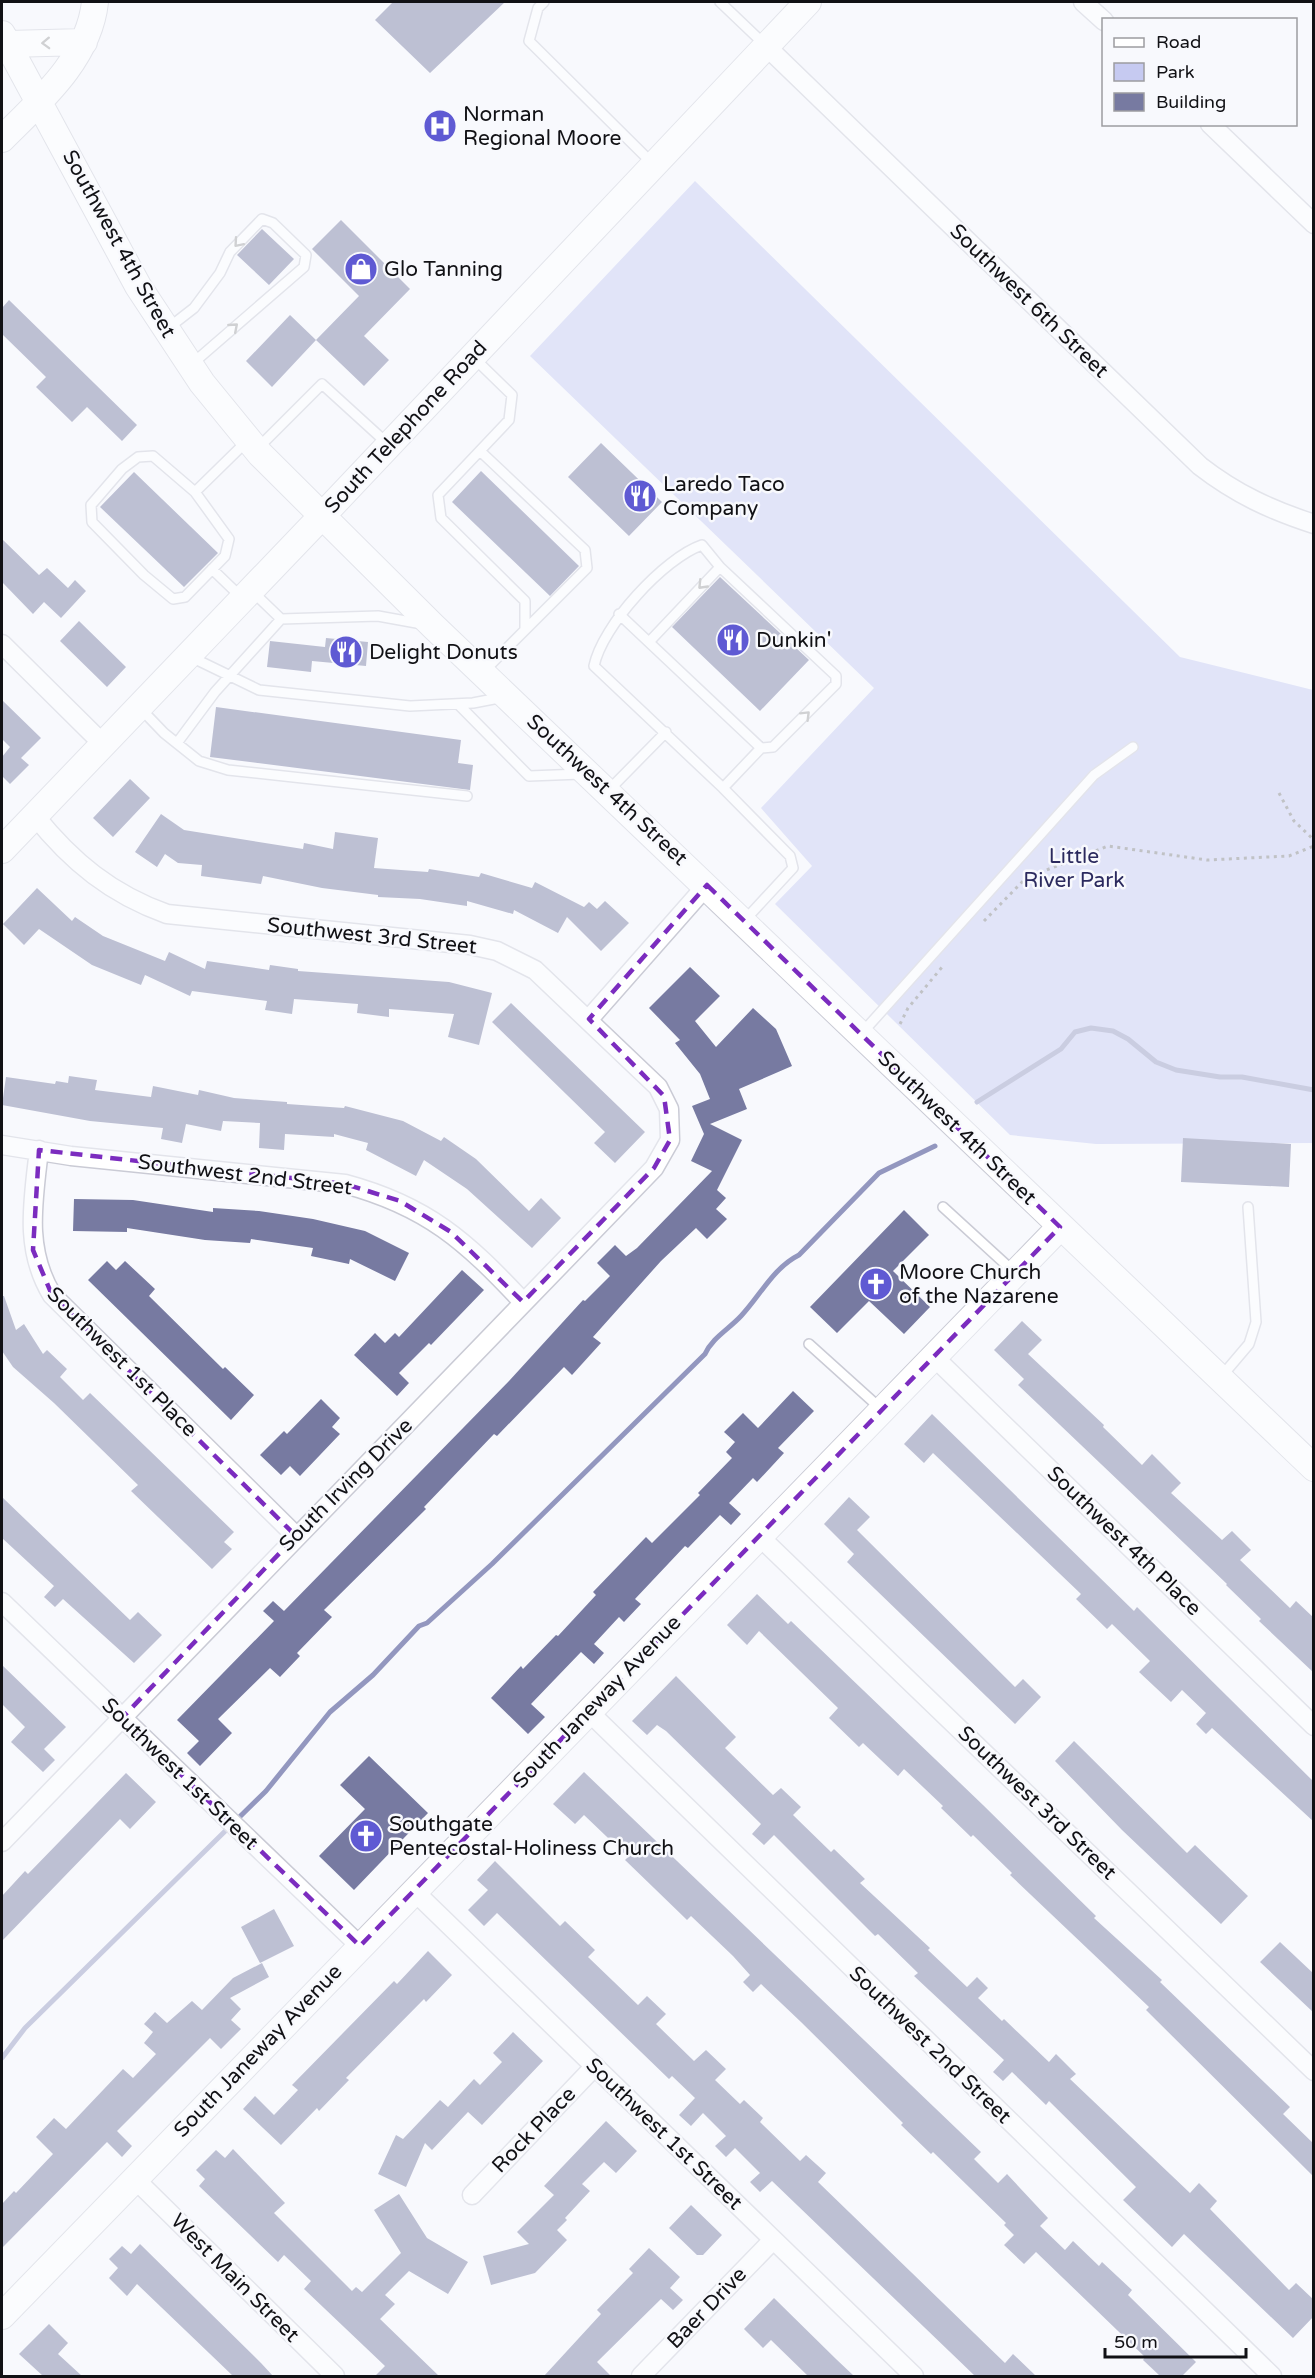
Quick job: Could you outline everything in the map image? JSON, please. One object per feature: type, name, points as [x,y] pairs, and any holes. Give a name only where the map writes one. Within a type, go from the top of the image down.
[{"type":"main road","points":[[2,139],[63,74],[84,42],[91,25],[95,2]]},
{"type":"main road","name":"South Telephone Road","points":[[2,850],[189,656],[808,2]]},
{"type":"main road","points":[[5,39],[84,42]]},
{"type":"main road","name":"Southwest 4th Street","points":[[5,39],[138,286],[190,365],[252,445],[321,517],[433,626],[707,885],[860,1035],[1314,1468]]},
{"type":"main road","name":"South Janeway Avenue","points":[[2,2316],[1060,1227]]},
{"type":"street","points":[[1083,2],[1102,19]]},
{"type":"street","name":"Southwest 6th Street","points":[[766,46],[1200,466],[1245,497],[1273,511],[1314,524]]},
{"type":"street","points":[[1212,126],[1314,224]]},
{"type":"street","points":[[2,644],[103,744]]},
{"type":"street","name":"Southwest 3rd Street","points":[[35,816],[56,841],[91,875],[143,905],[167,914],[470,945],[497,951],[535,970],[589,1019],[658,1087],[671,1120]]},
{"type":"street","points":[[589,1019],[707,885]]},
{"type":"street","name":"South Irving Drive","points":[[2,1842],[654,1168],[670,1140],[671,1120]]},
{"type":"street","name":"Southwest 2nd Street","points":[[2,1145],[345,1184],[379,1193],[417,1210],[451,1232],[524,1302]]},
{"type":"street","name":"Southwest 1st Place","points":[[39,1150],[31,1219],[33,1250],[40,1277],[52,1295],[296,1536]]},
{"type":"street","name":"Southwest 4th Place","points":[[934,1357],[1314,1726]]},
{"type":"street","name":"Southwest 3rd Street","points":[[759,1536],[1314,2071]]},
{"type":"street","name":"Southwest 1st Street","points":[[2,1602],[360,1946]]},
{"type":"street","name":"Southwest 2nd Street","points":[[588,1711],[1272,2376]]},
{"type":"street","name":"Southwest 1st Street","points":[[414,1891],[914,2376]]},
{"type":"street","name":"Rock Place","points":[[472,2195],[596,2066]]},
{"type":"street","name":"West Main Street","points":[[135,2179],[335,2376]]},
{"type":"street","name":"Baer Drive","points":[[641,2376],[773,2240]]},
{"type":"lane","points":[[544,2],[538,8],[529,41],[654,165]]},
{"type":"lane","points":[[720,2],[766,46]]},
{"type":"lane","points":[[166,330],[194,308],[220,273],[230,252],[262,219],[273,223],[306,255],[304,267],[190,365]]},
{"type":"lane","points":[[473,356],[512,395],[509,420],[438,495],[441,518],[525,601],[525,630]]},
{"type":"lane","points":[[195,492],[322,384],[389,445]]},
{"type":"lane","points":[[480,451],[585,550],[586,568],[483,672]]},
{"type":"lane","points":[[153,456],[195,492],[229,539],[225,556],[212,570],[185,597],[173,599],[144,575],[92,522],[91,505],[122,469],[138,457],[153,456]]},
{"type":"lane","points":[[723,788],[760,748],[773,747],[836,684],[836,676],[720,567],[702,545],[686,551],[620,614],[597,651],[594,666],[666,732],[790,856],[793,868],[744,921]]},
{"type":"lane","points":[[649,642],[720,567]]},
{"type":"lane","points":[[212,570],[281,620],[378,616],[433,626]]},
{"type":"lane","points":[[620,614],[760,748]]},
{"type":"lane","points":[[177,743],[215,692],[281,620]]},
{"type":"lane","points":[[189,656],[259,690],[410,706],[458,704],[508,696]]},
{"type":"lane","points":[[458,704],[529,776],[589,773]]},
{"type":"lane","points":[[139,707],[199,761],[228,770],[467,796]]},
{"type":"lane","points":[[608,791],[666,732]]},
{"type":"lane","points":[[860,1035],[1094,775],[1133,747]]},
{"type":"lane","points":[[943,1207],[1015,1273]]},
{"type":"lane","points":[[1219,1378],[1249,1344],[1256,1322],[1248,1208]]},
{"type":"lane","points":[[809,1344],[882,1410]]},
{"type":"path","points":[[1280,793],[1294,821],[1314,840]]},
{"type":"path","points":[[981,923],[1026,878],[1108,846],[1207,860],[1288,856],[1314,846]]},
{"type":"path","points":[[900,1024],[908,1008],[945,964]]},
{"type":"highlighted area","points":[[707,885],[1060,1227],[360,1946],[122,1718],[296,1536],[52,1295],[33,1250],[39,1150],[345,1184],[400,1201],[451,1232],[523,1302],[654,1168],[670,1140],[664,1096],[589,1019]]},
{"type":"green space","name":"Little River Park","points":[[695,181],[1180,657],[1313,690],[1313,1143],[1096,1144],[1010,1135],[775,904],[812,866],[761,808],[874,688],[530,356]]},
{"type":"building","points":[[393,2],[505,2],[430,73],[375,20]]},
{"type":"building","points":[[341,220],[410,289],[364,336],[389,360],[364,386],[316,340],[359,296],[312,249]]},
{"type":"building","points":[[262,229],[294,259],[269,285],[237,255]]},
{"type":"building","points":[[9,300],[137,425],[122,441],[87,407],[72,422],[36,387],[46,377],[2,334],[2,308]]},
{"type":"building","points":[[290,315],[316,340],[272,387],[246,361]]},
{"type":"building","points":[[601,443],[662,502],[629,536],[568,477]]},
{"type":"building","points":[[481,471],[579,566],[550,596],[452,502]]},
{"type":"building","points":[[134,472],[218,553],[184,587],[100,507]]},
{"type":"building","points":[[2,539],[39,575],[47,568],[68,588],[75,580],[86,591],[61,618],[44,602],[33,614],[2,582]]},
{"type":"building","points":[[720,577],[809,660],[760,711],[672,627]]},
{"type":"building","points":[[79,621],[126,667],[107,687],[60,641]]},
{"type":"building","points":[[326,638],[368,642],[366,666],[312,661],[311,672],[267,667],[270,641],[325,647]]},
{"type":"building","points":[[2,700],[41,738],[21,758],[29,765],[10,784],[2,776],[2,757],[10,747],[2,739]]},
{"type":"building","points":[[216,707],[461,740],[458,763],[473,765],[470,790],[210,757]]},
{"type":"building","points":[[130,779],[150,798],[113,837],[93,818]]},
{"type":"building","points":[[161,814],[184,830],[303,849],[304,843],[333,849],[335,832],[378,838],[374,868],[428,872],[429,869],[479,877],[481,873],[532,888],[535,882],[584,907],[589,902],[597,909],[605,901],[629,923],[601,951],[567,917],[558,933],[514,910],[513,914],[467,901],[467,906],[420,899],[378,897],[378,895],[322,888],[263,876],[261,884],[201,876],[202,865],[178,863],[165,854],[157,867],[135,852]]},
{"type":"building","points":[[37,888],[72,921],[75,917],[103,936],[165,961],[169,952],[205,969],[207,961],[269,970],[270,965],[298,969],[298,971],[449,982],[492,993],[479,1045],[448,1037],[454,1014],[389,1009],[389,1017],[357,1013],[358,1004],[294,999],[292,1014],[265,1010],[267,1001],[192,991],[190,996],[145,975],[141,985],[92,965],[39,929],[24,945],[3,924]]},
{"type":"building","points":[[690,967],[720,996],[695,1021],[716,1047],[753,1008],[776,1029],[792,1066],[739,1089],[747,1109],[710,1124],[742,1140],[717,1190],[726,1198],[716,1209],[727,1219],[707,1239],[696,1228],[661,1261],[593,1337],[601,1343],[572,1375],[564,1367],[497,1436],[494,1434],[424,1507],[426,1509],[324,1610],[332,1617],[297,1653],[300,1656],[280,1677],[270,1668],[218,1719],[232,1733],[200,1766],[187,1753],[199,1741],[177,1720],[274,1621],[263,1611],[273,1601],[284,1611],[509,1381],[583,1300],[585,1301],[610,1276],[597,1263],[615,1245],[626,1256],[637,1248],[712,1171],[691,1161],[704,1134],[692,1106],[710,1099],[700,1074],[675,1043],[680,1040],[649,1008]]},
{"type":"building","points":[[511,1003],[645,1132],[615,1163],[594,1143],[605,1132],[492,1022]]},
{"type":"building","points":[[69,1076],[97,1080],[95,1090],[151,1097],[153,1086],[198,1095],[199,1090],[234,1098],[287,1102],[287,1104],[344,1108],[345,1106],[403,1121],[441,1141],[444,1137],[476,1159],[529,1211],[541,1198],[561,1218],[532,1248],[467,1189],[424,1160],[416,1176],[366,1150],[368,1143],[334,1134],[334,1137],[285,1134],[284,1150],[259,1148],[260,1123],[223,1121],[221,1131],[186,1124],[182,1143],[161,1139],[163,1128],[90,1121],[2,1105],[6,1077],[55,1084],[56,1081],[68,1083]]},
{"type":"building","points":[[1183,1138],[1291,1144],[1289,1187],[1181,1182]]},
{"type":"building","points":[[74,1199],[133,1200],[213,1212],[213,1208],[259,1211],[313,1219],[365,1231],[409,1253],[395,1281],[350,1259],[349,1264],[311,1256],[313,1248],[251,1239],[250,1243],[205,1240],[127,1228],[127,1232],[73,1231]]},
{"type":"building","points":[[904,1210],[929,1235],[893,1271],[930,1307],[904,1334],[869,1301],[837,1333],[810,1307]]},
{"type":"building","points":[[107,1261],[116,1270],[125,1261],[155,1289],[149,1296],[223,1369],[225,1367],[254,1395],[231,1420],[88,1280]]},
{"type":"building","points":[[462,1270],[484,1290],[431,1345],[429,1343],[399,1373],[409,1383],[397,1396],[354,1355],[375,1333],[385,1343],[395,1333],[399,1337]]},
{"type":"building","points":[[2,1296],[4,1296],[16,1330],[24,1324],[43,1354],[47,1350],[67,1369],[60,1377],[83,1400],[90,1393],[234,1532],[224,1542],[232,1549],[212,1569],[131,1491],[138,1485],[54,1403],[13,1367],[2,1351]]},
{"type":"building","points":[[1022,1321],[1042,1340],[1028,1354],[1104,1425],[1103,1427],[1142,1465],[1152,1454],[1181,1483],[1171,1493],[1222,1540],[1232,1531],[1251,1550],[1240,1560],[1290,1608],[1296,1601],[1314,1618],[1314,1673],[1259,1621],[1261,1619],[1227,1584],[1018,1385],[1024,1379],[994,1350]]},
{"type":"building","points":[[793,1391],[814,1411],[778,1448],[784,1453],[757,1482],[753,1478],[729,1503],[741,1514],[731,1525],[720,1515],[688,1548],[685,1546],[635,1599],[641,1604],[624,1622],[619,1617],[594,1644],[604,1653],[594,1664],[581,1652],[531,1704],[545,1717],[528,1734],[491,1698],[521,1666],[523,1669],[556,1635],[558,1636],[596,1595],[593,1592],[646,1537],[652,1543],[700,1495],[698,1493],[732,1458],[726,1452],[735,1442],[724,1432],[743,1413],[758,1428]]},
{"type":"building","points":[[321,1399],[340,1418],[332,1427],[340,1434],[300,1476],[290,1466],[281,1475],[260,1455],[284,1431],[287,1434]]},
{"type":"building","points":[[932,1414],[1134,1611],[1137,1607],[1314,1782],[1314,1822],[1212,1728],[1206,1734],[1196,1724],[1206,1713],[1182,1690],[1171,1702],[1139,1672],[1150,1661],[1112,1624],[1107,1629],[1076,1599],[1081,1594],[933,1453],[924,1463],[904,1444]]},
{"type":"building","points":[[2,1497],[130,1620],[138,1612],[162,1635],[134,1663],[63,1599],[55,1607],[44,1597],[54,1586],[2,1538]]},
{"type":"building","points":[[849,1497],[870,1517],[857,1530],[1015,1687],[1023,1679],[1041,1697],[1015,1724],[847,1562],[854,1554],[824,1524]]},
{"type":"building","points":[[757,1594],[788,1624],[791,1621],[983,1805],[1096,1916],[1094,1918],[1162,1980],[1160,1982],[1290,2107],[1283,2114],[1314,2144],[1314,2177],[1146,2010],[1149,2007],[1010,1875],[1012,1873],[973,1835],[971,1837],[941,1808],[943,1806],[904,1769],[898,1776],[863,1743],[859,1747],[829,1718],[838,1708],[759,1631],[747,1645],[727,1625]]},
{"type":"building","points":[[2,1665],[66,1727],[44,1749],[55,1760],[43,1772],[11,1742],[25,1727],[2,1704]]},
{"type":"building","points":[[676,1676],[736,1737],[725,1748],[773,1795],[781,1788],[801,1807],[793,1815],[831,1852],[834,1849],[865,1879],[860,1883],[930,1948],[928,1950],[967,1987],[977,1977],[988,1988],[978,1998],[1002,2021],[1004,2019],[1049,2062],[1056,2054],[1076,2074],[1070,2079],[1190,2193],[1199,2183],[1217,2201],[1210,2209],[1289,2290],[1296,2283],[1314,2300],[1314,2316],[1293,2338],[1184,2234],[1172,2247],[1123,2200],[1136,2187],[1049,2101],[1046,2105],[1012,2072],[1003,2081],[993,2072],[1004,2060],[914,1976],[918,1973],[878,1934],[875,1936],[774,1835],[764,1845],[752,1834],[761,1824],[666,1731],[657,1725],[647,1735],[632,1721]]},
{"type":"building","points":[[1074,1741],[1187,1853],[1195,1845],[1248,1896],[1221,1924],[1122,1830],[1055,1761]]},
{"type":"building","points":[[369,1756],[428,1813],[354,1890],[319,1856],[365,1809],[340,1785]]},
{"type":"building","points":[[584,1772],[981,2152],[974,2159],[998,2183],[1007,2174],[1048,2218],[1040,2226],[1065,2250],[1073,2241],[1099,2266],[1102,2262],[1132,2290],[1128,2295],[1196,2362],[1182,2376],[1160,2376],[1143,2360],[1145,2357],[1036,2252],[1024,2264],[1004,2245],[1014,2235],[1004,2225],[1006,2223],[933,2152],[931,2154],[901,2125],[903,2123],[801,2022],[761,1984],[753,1992],[743,1982],[750,1975],[733,1956],[691,1916],[687,1920],[625,1860],[628,1857],[584,1815],[575,1824],[553,1804]]},
{"type":"building","points":[[126,1773],[156,1802],[130,1829],[120,1819],[2,1941],[2,1896],[25,1871],[28,1874]]},
{"type":"building","points":[[495,1861],[560,1926],[565,1921],[595,1950],[588,1957],[638,2005],[647,1996],[666,2014],[656,2024],[694,2061],[706,2050],[726,2069],[715,2080],[740,2104],[744,2100],[763,2118],[760,2122],[800,2161],[806,2155],[826,2173],[818,2182],[1005,2363],[1013,2354],[1036,2376],[975,2376],[772,2181],[760,2192],[750,2182],[760,2173],[735,2148],[726,2157],[715,2146],[726,2136],[703,2113],[691,2126],[679,2115],[695,2098],[672,2076],[669,2079],[497,1913],[484,1926],[468,1910],[488,1890],[477,1880]]},
{"type":"building","points":[[274,1909],[294,1946],[260,1963],[241,1927]]},
{"type":"building","points":[[1280,1942],[1314,1974],[1314,2013],[1260,1962]]},
{"type":"building","points":[[428,1951],[452,1975],[426,2002],[424,1999],[346,2078],[349,2080],[319,2111],[317,2108],[281,2145],[243,2109],[255,2096],[274,2115],[298,2090],[292,2085],[394,1981],[397,1984]]},
{"type":"building","points":[[262,1963],[269,1977],[230,1998],[241,2009],[231,2020],[241,2029],[221,2049],[210,2038],[117,2131],[132,2146],[122,2157],[107,2142],[2,2248],[2,2204],[14,2191],[16,2193],[53,2154],[36,2137],[54,2118],[66,2129],[123,2069],[133,2078],[156,2054],[144,2043],[153,2032],[144,2024],[155,2012],[167,2023],[192,2001],[202,2010],[233,1978]]},
{"type":"building","points":[[513,2032],[543,2061],[482,2125],[468,2112],[432,2150],[425,2143],[406,2187],[378,2174],[396,2135],[403,2139],[440,2100],[448,2107],[474,2079],[480,2085],[502,2062],[493,2053]]},
{"type":"building","points":[[606,2121],[637,2151],[616,2173],[604,2162],[582,2184],[590,2191],[557,2230],[567,2240],[535,2273],[491,2285],[483,2256],[529,2244],[517,2232],[554,2195],[544,2186]]},
{"type":"building","points":[[233,2149],[285,2203],[274,2213],[352,2291],[356,2287],[362,2292],[401,2253],[374,2210],[399,2194],[427,2238],[468,2262],[448,2294],[409,2271],[385,2295],[395,2304],[380,2319],[439,2376],[375,2376],[385,2366],[304,2289],[311,2281],[284,2255],[278,2262],[199,2186],[205,2179],[196,2170],[216,2150],[225,2158]]},
{"type":"building","points":[[691,2205],[722,2235],[703,2255],[697,2255],[669,2228]]},
{"type":"building","points":[[140,2244],[273,2376],[233,2376],[137,2284],[127,2296],[109,2278],[118,2268],[109,2259],[122,2246],[131,2254]]},
{"type":"building","points":[[649,2248],[680,2277],[670,2288],[683,2300],[673,2310],[661,2299],[597,2362],[611,2376],[544,2376],[601,2314],[597,2310],[633,2273],[629,2269]]},
{"type":"building","points":[[774,2298],[854,2376],[808,2376],[771,2340],[763,2348],[744,2329]]},
{"type":"building","points":[[49,2324],[68,2343],[58,2354],[82,2376],[43,2376],[19,2354]]},
{"type":"waterway","points":[[977,1102],[1061,1049],[1075,1032],[1091,1028],[1113,1031],[1128,1039],[1156,1062],[1176,1070],[1220,1077],[1242,1077],[1314,1090]]},
{"type":"waterway","points":[[2,2058],[25,2028],[266,1791],[330,1712],[373,1675],[419,1626],[427,1623],[492,1564],[705,1354],[712,1343],[741,1316],[782,1267],[799,1255],[879,1173],[935,1146]]},
{"type":"place","name":"Norman Regional Moore","points":[[440,126]]},
{"type":"place","name":"Glo Tanning","points":[[361,269]]},
{"type":"place","name":"Laredo Taco Company","points":[[640,496]]},
{"type":"place","name":"Dunkin'","points":[[733,640]]},
{"type":"place","name":"Delight Donuts","points":[[346,652]]},
{"type":"place","name":"Moore Church of the Nazarene","points":[[876,1284]]},
{"type":"place","name":"Southgate Pentecostal-Holiness Church","points":[[366,1836]]}]
